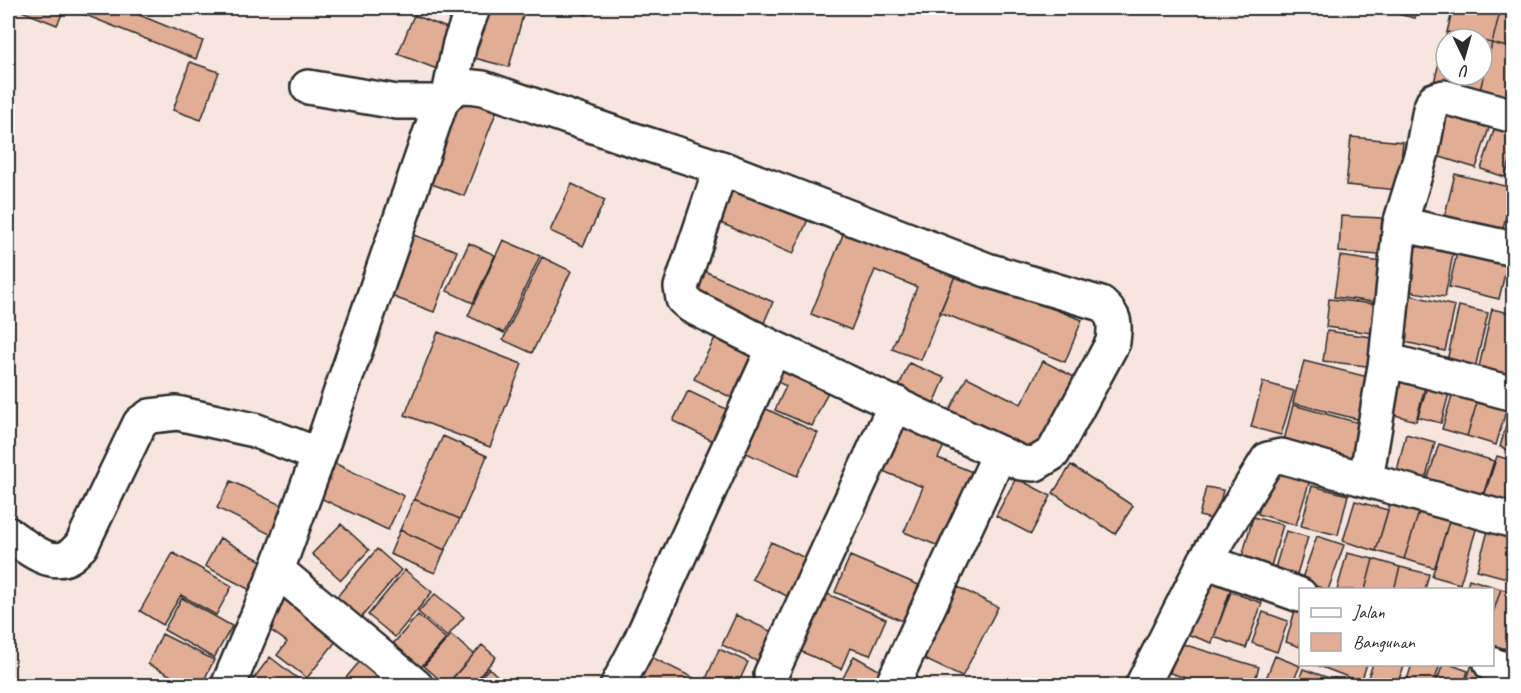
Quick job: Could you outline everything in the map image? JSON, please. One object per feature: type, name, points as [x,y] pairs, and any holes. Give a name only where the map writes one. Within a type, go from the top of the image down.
[{"type":"street","points":[[228,686],[277,570],[319,455],[445,96],[472,8]]},
{"type":"street","points":[[308,87],[397,102],[445,96],[461,86],[483,88],[721,168],[987,270],[1101,304],[1112,314],[1115,325],[1113,342],[1053,453],[1035,464],[1021,463],[774,348],[692,306],[683,299],[681,292],[721,168]]},
{"type":"street","points":[[1366,479],[1386,360],[1400,224],[1422,152],[1430,109],[1434,100],[1444,97],[1514,116]]},
{"type":"street","points":[[1400,224],[1514,249]]},
{"type":"street","points":[[617,686],[639,644],[774,348]]},
{"type":"street","points":[[1386,360],[1514,394]]},
{"type":"street","points":[[771,674],[896,404]]},
{"type":"street","points":[[8,534],[40,555],[56,560],[68,557],[81,546],[140,423],[150,416],[177,413],[254,430],[319,455]]},
{"type":"street","points":[[892,686],[1000,453]]},
{"type":"street","points":[[1142,686],[1205,561],[1268,459],[1281,456],[1514,521]]},
{"type":"street","points":[[1205,561],[1299,595]]},
{"type":"street","points":[[277,570],[416,686]]},
{"type":"street","points":[[1494,665],[1514,673]]},
{"type":"building","points":[[14,8],[65,8],[57,25]]},
{"type":"building","points":[[68,8],[122,8],[203,41],[196,59]]},
{"type":"building","points":[[439,8],[455,8],[453,13]]},
{"type":"building","points":[[488,8],[525,8],[509,67],[474,58]]},
{"type":"building","points":[[565,8],[590,8],[587,15]]},
{"type":"building","points":[[1382,8],[1418,8],[1415,18],[1381,10]]},
{"type":"building","points":[[1453,8],[1501,8],[1494,35],[1494,27],[1448,27]]},
{"type":"building","points":[[1501,8],[1514,8],[1514,49],[1494,44]]},
{"type":"building","points":[[414,15],[452,30],[437,69],[398,54]]},
{"type":"building","points":[[1494,44],[1514,49],[1514,102],[1479,94],[1481,87],[1494,87]]},
{"type":"building","points":[[190,62],[219,72],[201,120],[173,110]]},
{"type":"building","points":[[1453,87],[1481,87],[1479,94]]},
{"type":"building","points":[[457,95],[497,110],[464,196],[424,181]]},
{"type":"building","points":[[1443,104],[1492,119],[1476,168],[1427,153]]},
{"type":"building","points":[[1497,121],[1514,126],[1514,149],[1505,177],[1481,169]]},
{"type":"building","points":[[1351,137],[1403,142],[1398,190],[1346,185]]},
{"type":"building","points":[[1455,174],[1513,188],[1501,236],[1443,222]]},
{"type":"building","points":[[572,184],[605,200],[583,246],[550,231]]},
{"type":"building","points":[[732,185],[809,217],[793,254],[716,221]]},
{"type":"building","points":[[1514,196],[1514,244],[1503,242]]},
{"type":"building","points":[[1341,216],[1382,218],[1379,255],[1339,252]]},
{"type":"building","points":[[846,227],[957,271],[921,360],[892,349],[917,287],[875,270],[851,330],[811,314]]},
{"type":"building","points":[[403,231],[457,251],[434,312],[380,292]]},
{"type":"building","points":[[1410,235],[1455,243],[1445,297],[1400,290]]},
{"type":"building","points":[[503,240],[540,256],[504,333],[468,316]]},
{"type":"building","points":[[469,243],[495,255],[473,303],[447,291]]},
{"type":"building","points":[[1459,244],[1509,256],[1499,299],[1449,287]]},
{"type":"building","points":[[1340,256],[1388,263],[1383,303],[1334,297]]},
{"type":"building","points":[[542,257],[571,271],[532,353],[503,340]]},
{"type":"building","points":[[700,269],[773,302],[762,327],[688,294]]},
{"type":"building","points":[[957,271],[1082,320],[1065,362],[940,312]]},
{"type":"building","points":[[1402,293],[1455,306],[1445,351],[1391,339]]},
{"type":"building","points":[[1329,299],[1384,305],[1380,334],[1326,327]]},
{"type":"building","points":[[1459,306],[1488,313],[1475,368],[1447,361]]},
{"type":"building","points":[[1492,309],[1514,314],[1512,375],[1479,367]]},
{"type":"building","points":[[1327,331],[1379,338],[1375,367],[1323,361]]},
{"type":"building","points":[[438,332],[522,364],[490,447],[405,415]]},
{"type":"building","points":[[715,338],[756,360],[736,400],[694,379]]},
{"type":"building","points":[[778,361],[831,385],[812,426],[775,410],[786,386],[770,378]]},
{"type":"building","points":[[1043,361],[1076,378],[1036,456],[949,411],[967,377],[1021,404]]},
{"type":"building","points":[[1304,361],[1376,379],[1365,421],[1293,403]]},
{"type":"building","points":[[909,363],[945,378],[933,406],[897,391]]},
{"type":"building","points":[[1393,369],[1427,379],[1416,421],[1381,411]]},
{"type":"building","points":[[1429,380],[1451,386],[1441,423],[1418,417]]},
{"type":"building","points":[[1263,382],[1294,391],[1281,435],[1251,427]]},
{"type":"building","points":[[1454,389],[1479,396],[1467,436],[1442,429]]},
{"type":"building","points":[[688,391],[733,412],[717,443],[673,421]]},
{"type":"building","points":[[1479,396],[1508,404],[1496,445],[1467,436]]},
{"type":"building","points":[[1512,404],[1514,404],[1514,451],[1500,447]]},
{"type":"building","points":[[1293,405],[1363,424],[1351,466],[1282,448]]},
{"type":"building","points":[[764,408],[818,433],[797,476],[744,452]]},
{"type":"building","points":[[899,425],[945,444],[938,458],[977,474],[946,549],[904,532],[923,487],[880,470]]},
{"type":"building","points":[[1406,434],[1435,442],[1423,490],[1394,483]]},
{"type":"building","points":[[443,436],[487,456],[460,519],[414,499]]},
{"type":"building","points":[[1439,444],[1494,461],[1479,507],[1424,490]]},
{"type":"building","points":[[1497,456],[1514,461],[1514,504],[1481,506]]},
{"type":"building","points":[[334,463],[404,496],[388,530],[318,497]]},
{"type":"building","points":[[1071,465],[1133,506],[1115,534],[1053,493]]},
{"type":"building","points":[[1272,466],[1311,477],[1296,525],[1258,514]]},
{"type":"building","points":[[1016,478],[1051,496],[1031,534],[996,516]]},
{"type":"building","points":[[231,481],[291,510],[278,538],[217,508]]},
{"type":"building","points":[[1312,486],[1348,495],[1338,535],[1301,526]]},
{"type":"building","points":[[1206,487],[1223,490],[1216,520],[1199,516]]},
{"type":"building","points":[[1392,497],[1421,506],[1404,559],[1376,551]]},
{"type":"building","points":[[414,499],[460,519],[445,550],[400,530]]},
{"type":"building","points":[[1355,501],[1388,510],[1376,551],[1343,541]]},
{"type":"building","points":[[1421,506],[1451,515],[1435,568],[1404,559]]},
{"type":"building","points":[[1451,515],[1478,523],[1460,584],[1432,576]]},
{"type":"building","points":[[1253,517],[1283,525],[1271,566],[1242,557]]},
{"type":"building","points":[[341,524],[369,550],[341,580],[312,554]]},
{"type":"building","points":[[400,530],[445,550],[435,573],[390,554]]},
{"type":"building","points":[[1286,531],[1308,537],[1295,581],[1273,575]]},
{"type":"building","points":[[1488,531],[1514,538],[1514,580],[1477,570]]},
{"type":"building","points":[[1317,536],[1344,545],[1329,588],[1301,581]]},
{"type":"building","points":[[220,538],[267,564],[252,591],[205,566]]},
{"type":"building","points":[[771,542],[814,562],[795,600],[752,579]]},
{"type":"building","points":[[377,549],[401,570],[359,620],[335,599]]},
{"type":"building","points":[[173,553],[232,586],[216,615],[181,595],[163,625],[140,611]]},
{"type":"building","points":[[1347,553],[1373,559],[1366,588],[1338,588]]},
{"type":"building","points":[[850,556],[921,586],[905,622],[835,592]]},
{"type":"building","points":[[1373,559],[1400,567],[1395,588],[1366,588]]},
{"type":"building","points":[[1400,567],[1429,574],[1426,588],[1395,588]]},
{"type":"building","points":[[405,570],[432,592],[395,637],[368,615]]},
{"type":"building","points":[[1203,579],[1231,588],[1212,643],[1184,633]]},
{"type":"building","points":[[1469,579],[1501,589],[1494,610],[1494,588],[1467,588]]},
{"type":"building","points":[[958,587],[998,607],[962,677],[922,658]]},
{"type":"building","points":[[1501,589],[1514,592],[1514,651],[1494,646],[1494,610]]},
{"type":"building","points":[[1231,592],[1262,603],[1246,648],[1214,637]]},
{"type":"building","points":[[825,593],[886,619],[870,655],[850,648],[841,669],[800,651]]},
{"type":"building","points":[[435,594],[464,617],[447,637],[418,612]]},
{"type":"building","points":[[182,598],[232,626],[214,658],[164,630]]},
{"type":"building","points":[[282,598],[337,640],[307,678],[277,655],[287,642],[262,624]]},
{"type":"building","points":[[1296,607],[1299,608],[1299,647],[1286,642]]},
{"type":"building","points":[[1263,612],[1288,621],[1277,652],[1252,643]]},
{"type":"building","points":[[418,615],[446,639],[421,667],[393,644]]},
{"type":"building","points":[[736,615],[779,635],[765,665],[722,645]]},
{"type":"building","points":[[162,634],[214,660],[201,686],[191,686],[148,664]]},
{"type":"building","points":[[451,635],[474,654],[446,685],[424,666]]},
{"type":"building","points":[[1179,643],[1259,667],[1253,686],[1211,686],[1170,673]]},
{"type":"building","points":[[482,645],[496,657],[471,686],[459,686],[452,679]]},
{"type":"building","points":[[719,649],[748,662],[737,686],[703,686]]},
{"type":"building","points":[[366,654],[391,676],[382,686],[339,686]]},
{"type":"building","points":[[645,654],[696,679],[693,686],[642,686],[632,681]]},
{"type":"building","points":[[854,656],[884,673],[878,686],[840,684]]},
{"type":"building","points":[[1275,656],[1300,666],[1291,686],[1263,686]]},
{"type":"building","points":[[270,657],[302,682],[299,686],[248,686]]},
{"type":"building","points":[[1319,666],[1366,666],[1361,682]]},
{"type":"building","points":[[1372,666],[1404,666],[1396,686],[1382,686],[1367,680]]},
{"type":"building","points":[[1411,666],[1439,666],[1433,686],[1405,686]]},
{"type":"building","points":[[1442,666],[1454,666],[1468,671],[1463,686],[1435,686]]},
{"type":"building","points":[[1471,666],[1485,666],[1500,671],[1496,686],[1465,686]]},
{"type":"building","points":[[489,668],[508,686],[473,686]]},
{"type":"building","points":[[1303,669],[1329,678],[1326,686],[1297,686]]},
{"type":"building","points":[[1334,678],[1356,686],[1331,686]]},
{"type":"building","points":[[158,680],[168,686],[155,686]]}]
